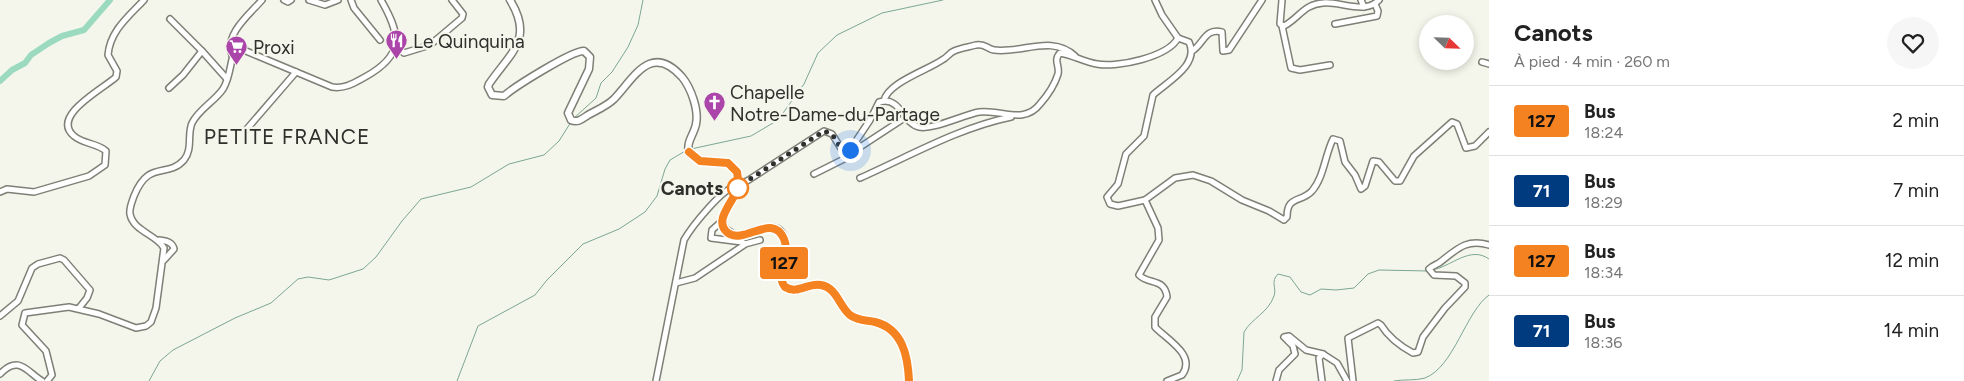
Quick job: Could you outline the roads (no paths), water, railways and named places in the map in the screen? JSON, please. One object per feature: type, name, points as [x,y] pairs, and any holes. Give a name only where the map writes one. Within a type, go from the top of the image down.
[{"type":"main road","points":[[510,0],[519,14],[521,31],[517,45],[489,84],[488,87],[492,95],[504,96],[521,82],[545,71],[576,52],[584,51],[590,57],[589,70],[568,114],[571,120],[579,121],[610,102],[641,68],[648,64],[661,63],[681,76],[691,93],[697,115],[696,123],[688,142],[689,152],[700,161],[732,164],[737,172],[738,185],[722,221],[725,229],[733,235],[740,235],[767,227],[781,234],[786,246],[780,278],[785,287],[795,291],[816,284],[824,285],[833,291],[851,316],[887,328],[906,350],[909,381]]},
{"type":"street","points":[[0,192],[7,189],[34,192],[89,176],[106,165],[106,151],[74,136],[68,125],[68,118],[73,109],[116,77],[117,71],[108,55],[111,39],[120,25],[144,0]]},
{"type":"street","points":[[233,56],[230,45],[234,34],[262,0]]},
{"type":"street","points":[[284,0],[288,2],[291,0]]},
{"type":"street","points":[[310,0],[325,5],[338,0]]},
{"type":"street","points":[[351,0],[354,8],[380,40]]},
{"type":"street","points":[[47,381],[52,375],[46,351],[24,329],[22,324],[23,316],[30,311],[70,307],[79,308],[136,328],[146,326],[151,322],[156,308],[164,248],[132,220],[130,207],[140,181],[146,176],[175,165],[185,159],[189,150],[192,123],[223,89],[234,52],[241,49],[332,87],[346,87],[384,65],[390,59],[396,46],[394,24],[380,0]]},
{"type":"street","points":[[396,46],[404,53],[435,42],[462,18],[463,14],[452,0]]},
{"type":"street","points":[[1155,0],[1162,15],[1178,38],[1189,42],[1192,51]]},
{"type":"street","points":[[1262,0],[1229,50],[1223,51],[1222,32],[1217,30],[1204,36],[1196,49],[1192,51],[1187,65],[1153,95],[1144,136],[1126,154],[1118,184],[1107,196],[1108,202],[1113,206],[1145,200],[1175,178],[1193,175],[1211,181],[1242,200],[1269,211],[1284,220],[1287,217],[1287,208],[1291,203],[1307,195],[1315,186],[1333,139],[1340,141],[1345,162],[1355,175],[1361,189],[1365,186],[1373,162],[1379,162],[1395,181],[1400,181],[1414,156],[1452,122],[1457,124],[1464,146],[1468,149],[1475,146],[1489,132]]},
{"type":"street","points":[[1282,0],[1280,22],[1291,68],[1300,70],[1330,65]]},
{"type":"street","points":[[1361,0],[1364,7]]},
{"type":"street","points":[[1282,26],[1306,9],[1317,4],[1329,3],[1364,7],[1377,2],[1377,16],[1335,24]]},
{"type":"street","points":[[170,19],[227,79]]},
{"type":"street","points":[[860,178],[948,137],[999,119],[1031,113],[1047,94],[1058,75],[1057,56],[1060,53],[1075,56],[1099,65],[1127,62],[1156,55],[1178,38]]},
{"type":"street","points":[[884,101],[886,94],[911,76],[944,60],[953,52],[978,44],[987,45],[994,50],[1056,46],[1067,48],[1075,56]]},
{"type":"street","points":[[169,88],[183,75],[202,51]]},
{"type":"street","points":[[1482,62],[1489,64]]},
{"type":"street","points":[[246,130],[296,72]]},
{"type":"street","points":[[656,381],[676,283],[680,251],[689,232],[731,187],[747,181],[824,131],[832,134],[842,150],[850,150],[879,102],[884,101],[896,105],[912,124],[922,128],[980,112],[1017,116]]},
{"type":"street","points":[[814,174],[844,160],[851,153],[906,117]]},
{"type":"street","points":[[1145,200],[1158,228],[1159,240],[1139,275],[1165,288],[1167,297],[1155,317],[1156,327],[1172,340],[1185,361],[1186,367],[1182,376],[1167,381]]},
{"type":"street","points":[[722,221],[712,230],[711,238],[745,244]]},
{"type":"street","points":[[156,240],[169,242],[173,245],[174,248],[163,260]]},
{"type":"street","points":[[676,283],[695,278],[745,244],[760,240]]},
{"type":"street","points":[[1352,381],[1348,338],[1378,323],[1388,335],[1405,349],[1413,353],[1418,352],[1423,337],[1444,308],[1465,287],[1464,283],[1456,276],[1434,275],[1429,269],[1454,249],[1467,243],[1489,244]]},
{"type":"street","points":[[0,316],[18,302],[32,268],[38,264],[60,258],[64,260],[90,290],[87,298],[79,308]]},
{"type":"street","points":[[1276,381],[1279,370],[1295,354],[1293,346],[1284,337],[1289,336],[1306,350],[1323,354],[1336,363],[1347,381]]},
{"type":"street","points":[[1322,381],[1319,358],[1323,354]]},
{"type":"street","points":[[0,374],[10,367],[21,366],[33,372],[42,381]]},
{"type":"waterway","points":[[0,81],[12,70],[25,63],[31,55],[49,43],[62,36],[84,30],[110,0]]},
{"type":"waterway","points":[[573,119],[596,98],[601,83],[612,72],[628,47],[638,25],[643,0]]},
{"type":"waterway","points":[[691,149],[751,136],[778,120],[804,84],[818,53],[837,35],[882,13],[943,0]]},
{"type":"waterway","points":[[149,381],[160,361],[173,350],[235,318],[271,303],[298,279],[308,277],[329,280],[363,269],[376,257],[402,221],[421,199],[471,187],[509,164],[544,155],[559,141],[571,122]]},
{"type":"waterway","points":[[457,381],[478,326],[535,295],[547,280],[583,244],[619,229],[645,212],[657,196],[665,169],[670,160],[687,150]]},
{"type":"waterway","points":[[1432,270],[1475,254],[1489,259]]},
{"type":"waterway","points":[[1237,381],[1242,370],[1244,332],[1271,302],[1275,293],[1274,280],[1278,274],[1290,277],[1301,292],[1310,295],[1321,289],[1354,288],[1368,274],[1379,270],[1428,271]]},
{"type":"waterway","points":[[1394,381],[1421,379],[1435,372],[1452,351],[1473,313],[1489,295]]},
{"type":"place","name":"Le Quinquina","points":[[397,60]]},
{"type":"place","name":"Proxi","points":[[237,66]]},
{"type":"place","name":"Chapelle Notre-Dame-du-Partage","points":[[714,122]]},
{"type":"place","name":"Canots","points":[[738,188]]},
{"type":"district","name":"PETITE FRANCE","points":[[287,137]]}]
